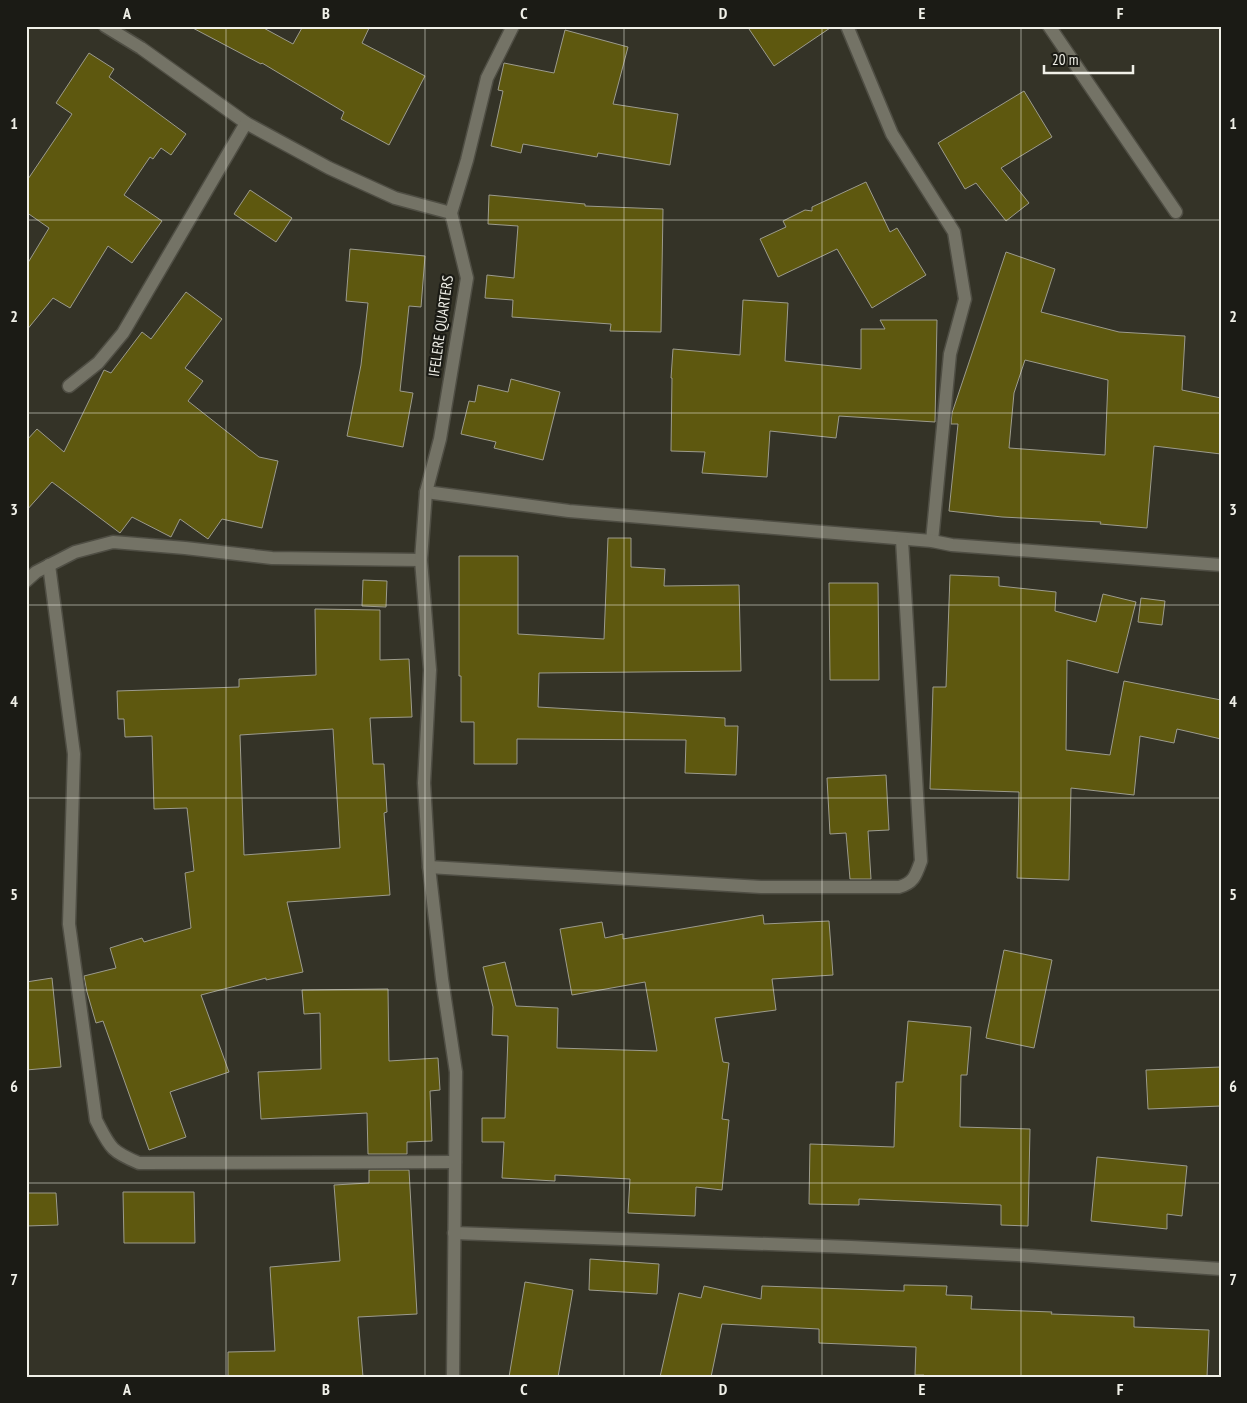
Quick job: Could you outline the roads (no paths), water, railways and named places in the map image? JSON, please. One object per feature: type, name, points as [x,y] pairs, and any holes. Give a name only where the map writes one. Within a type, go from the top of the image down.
[{"type":"street","points":[[105,26],[141,48],[246,123],[329,168],[396,198],[451,213],[467,160],[487,78],[513,26]]},
{"type":"street","points":[[847,26],[892,134],[954,232],[956,242],[965,299],[950,354],[932,541]]},
{"type":"street","points":[[1050,26],[1176,212]]},
{"type":"street","points":[[69,386],[98,363],[123,333],[246,123]]},
{"type":"street","name":"IFELERE QUARTERS","points":[[451,213],[468,278],[440,439],[426,492],[421,560],[430,670],[424,783],[429,867],[442,979],[456,1072],[453,1377]]},
{"type":"street","points":[[426,492],[569,511],[932,541],[962,546],[1221,565]]},
{"type":"street","points":[[429,867],[761,887],[898,887],[908,884],[916,875],[921,861],[902,540]]},
{"type":"street","points":[[26,581],[36,572],[75,552],[113,542],[272,558],[421,560]]},
{"type":"street","points":[[49,565],[74,754],[69,924],[96,1120],[110,1147],[120,1155],[140,1162],[455,1162]]},
{"type":"street","points":[[454,1233],[1017,1255],[1221,1270]]}]
